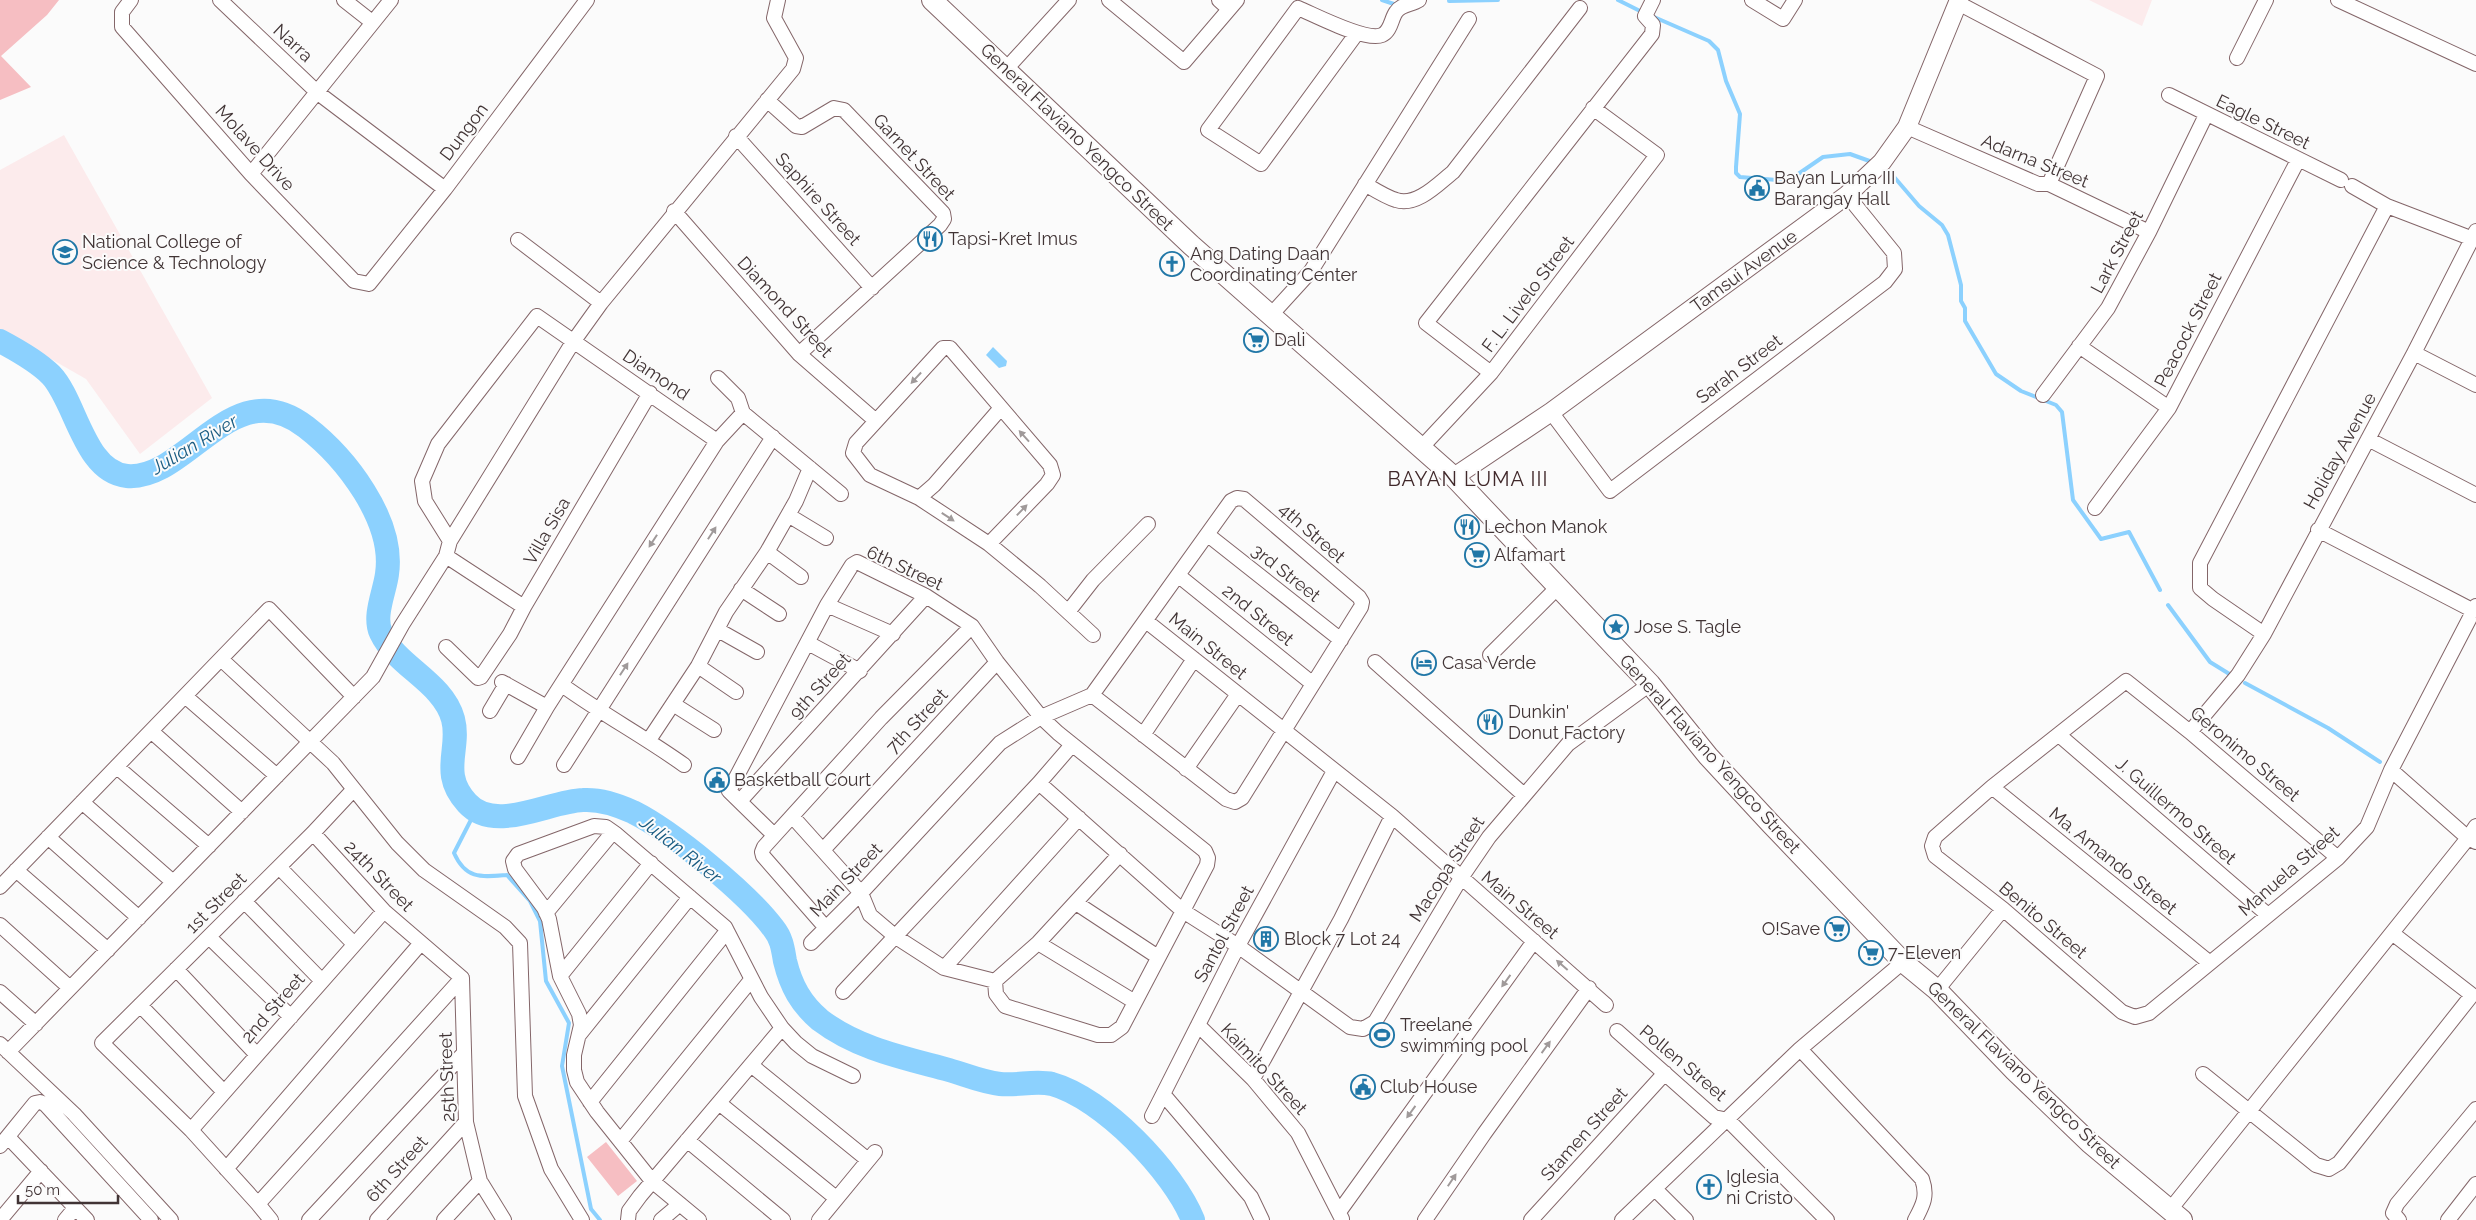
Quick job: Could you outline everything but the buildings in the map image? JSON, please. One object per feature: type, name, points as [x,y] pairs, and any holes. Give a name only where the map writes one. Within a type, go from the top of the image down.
[{"type":"main road","name":"General Flaviano Yengco Street","points":[[932,0],[1104,165],[1270,316],[1454,477],[1650,684],[1714,763],[1903,962],[1937,990],[2015,1071],[2090,1143],[2175,1215]]},
{"type":"street","name":"Molave Drive","points":[[131,0],[122,12],[122,26],[252,174],[354,281],[368,284]]},
{"type":"street","name":"Narra","points":[[220,0],[318,93],[445,189]]},
{"type":"street","points":[[344,0],[372,22]]},
{"type":"street","points":[[252,174],[391,0]]},
{"type":"street","name":"Dungon","points":[[368,284],[445,189],[587,0]]},
{"type":"street","points":[[171,1220],[74,1114],[4,1048],[36,1024],[374,677],[402,625],[446,556],[450,541],[573,342],[601,303],[674,211],[793,69],[796,58],[774,18],[778,0]]},
{"type":"street","points":[[1006,69],[1069,0]]},
{"type":"street","points":[[1109,0],[1184,62],[1228,3]]},
{"type":"street","points":[[1357,33],[1261,164],[1208,130],[1298,8],[1357,33],[1375,36],[1382,34],[1388,29],[1396,12],[1402,6],[1419,0]]},
{"type":"street","points":[[1491,373],[1426,323],[1652,34],[1653,25],[1645,16],[1654,0]]},
{"type":"street","points":[[1752,0],[1783,19],[1795,0]]},
{"type":"street","points":[[2236,58],[2266,0]]},
{"type":"street","points":[[2338,0],[2476,64]]},
{"type":"street","points":[[1958,2],[2097,76],[2049,184]]},
{"type":"street","name":"Tamsui Avenue","points":[[1454,477],[1551,412],[1847,195],[1882,162],[1907,127],[1958,2]]},
{"type":"street","points":[[1365,184],[1398,201],[1410,202],[1429,191],[1453,172],[1580,8]]},
{"type":"street","points":[[1270,316],[1311,271],[1469,19]]},
{"type":"street","name":"Eagle Street","points":[[2169,95],[2347,183],[2387,206],[2474,235]]},
{"type":"street","name":"Garnet Street","points":[[767,100],[796,126],[802,127],[834,108],[844,110],[943,213],[944,219],[940,225],[799,354]]},
{"type":"street","name":"F. L. Livelo Street","points":[[1421,448],[1491,373],[1656,156],[1593,108]]},
{"type":"street","name":"Lark Street","points":[[2043,395],[2108,308],[2149,232],[2206,114]]},
{"type":"street","name":"Adarna Street","points":[[1907,127],[2038,184],[2049,184],[2149,232]]},
{"type":"street","name":"Saphire Street","points":[[736,136],[872,288]]},
{"type":"street","name":"Peacock Street","points":[[2095,508],[2169,408],[2298,160]]},
{"type":"street","name":"Sarah Street","points":[[1551,412],[1610,491],[1885,282],[1894,268],[1894,253],[1847,195]]},
{"type":"street","points":[[2264,634],[2200,588],[2200,563],[2387,206]]},
{"type":"street","name":"Diamond Street","points":[[674,211],[799,354],[876,421]]},
{"type":"street","name":"Holiday Avenue","points":[[2190,732],[2238,675],[2264,634],[2464,258],[2474,235]]},
{"type":"street","points":[[518,240],[601,303]]},
{"type":"street","points":[[2464,258],[2476,266]]},
{"type":"street","name":"Diamond","points":[[450,541],[424,502],[422,482],[438,444],[533,318],[541,317],[573,342],[650,393],[717,441]]},
{"type":"street","points":[[2079,346],[2169,408]]},
{"type":"street","points":[[989,544],[1047,484],[1053,475],[1050,465],[1000,409],[950,348],[943,348],[856,443],[853,453],[870,475],[919,498],[989,544],[1093,635]]},
{"type":"street","points":[[2414,353],[2476,384]]},
{"type":"street","points":[[718,378],[738,398],[743,413],[841,494]]},
{"type":"street","name":"Villa Sisa","points":[[446,647],[478,678],[481,677],[510,634],[650,393]]},
{"type":"street","points":[[919,498],[934,484],[1000,409]]},
{"type":"street","points":[[518,757],[547,707],[717,441],[743,413]]},
{"type":"street","points":[[564,764],[773,438]]},
{"type":"street","points":[[2368,439],[2476,495]]},
{"type":"street","points":[[649,740],[698,666],[726,612],[767,552],[796,502],[810,468]]},
{"type":"street","name":"4th Street","points":[[1146,621],[1231,501],[1237,498],[1244,499],[1362,602],[1361,608],[1242,798],[1235,802],[1226,799],[1186,769]]},
{"type":"street","points":[[788,514],[826,538]]},
{"type":"street","points":[[1068,612],[1093,580],[1148,524]]},
{"type":"street","points":[[2318,530],[2475,609]]},
{"type":"street","name":"3rd Street","points":[[1208,535],[1341,640]]},
{"type":"street","points":[[767,552],[801,577]]},
{"type":"street","points":[[446,556],[524,607]]},
{"type":"street","name":"6th Street","points":[[740,801],[729,791],[827,605],[854,562],[926,596],[972,626],[997,662],[1042,717],[1071,746],[1205,851],[1208,858],[1207,866],[1122,1027],[1111,1035],[1098,1035],[1005,1006],[998,1000],[995,981]]},
{"type":"street","name":"2nd Street","points":[[1179,576],[1313,684]]},
{"type":"street","points":[[1490,655],[1558,587]]},
{"type":"street","points":[[741,589],[779,614]]},
{"type":"street","name":"9th Street","points":[[740,801],[926,596]]},
{"type":"street","points":[[827,605],[893,634]]},
{"type":"street","name":"Manuela Street","points":[[2135,1017],[2149,1014],[2338,858],[2367,826],[2391,770],[2475,609]]},
{"type":"street","points":[[0,887],[269,610],[354,697]]},
{"type":"street","name":"Main Street","points":[[811,943],[861,893],[1000,743],[1042,717],[1092,695],[1146,621],[1392,816],[1606,1005]]},
{"type":"street","points":[[826,928],[763,856],[764,847],[881,718],[972,626]]},
{"type":"street","points":[[718,630],[757,652]]},
{"type":"street","points":[[808,643],[860,670]]},
{"type":"street","points":[[221,659],[311,741],[354,789],[396,843],[424,870],[505,928],[520,944],[525,1096],[551,1169],[582,1220]]},
{"type":"street","points":[[1142,735],[1194,660]]},
{"type":"street","name":"7th Street","points":[[823,850],[997,662]]},
{"type":"street","points":[[1375,662],[1524,795]]},
{"type":"street","points":[[698,666],[736,692]]},
{"type":"street","name":"Geronimo Street","points":[[2059,735],[2126,681],[2190,732],[2338,858]]},
{"type":"street","points":[[490,711],[504,683],[547,707]]},
{"type":"street","name":"Macopa Street","points":[[1039,783],[1183,911],[1238,946],[1350,1027],[1356,1029],[1369,1027],[1375,1022],[1460,878],[1488,837],[1568,744],[1650,684]]},
{"type":"street","points":[[562,685],[597,710],[649,740],[684,765]]},
{"type":"street","points":[[1092,695],[1186,769],[1238,694]]},
{"type":"street","points":[[185,696],[277,776]]},
{"type":"street","points":[[673,704],[714,730]]},
{"type":"street","points":[[151,731],[242,812]]},
{"type":"street","points":[[1992,788],[2059,735]]},
{"type":"street","name":"J. Guillermo Street","points":[[2059,735],[2268,915]]},
{"type":"street","points":[[843,992],[1039,783],[1071,746]]},
{"type":"street","points":[[750,752],[767,772]]},
{"type":"street","points":[[117,767],[209,846]]},
{"type":"street","points":[[2391,770],[2472,840]]},
{"type":"street","name":"Santol Street","points":[[1152,1116],[1238,946],[1334,771]]},
{"type":"street","name":"Benito Street","points":[[1992,788],[1935,837],[1932,846],[1935,856],[2003,909],[2122,1012],[2135,1017]]},
{"type":"street","name":"Ma. Amando Street","points":[[1992,788],[2210,963]]},
{"type":"street","name":"1st Street","points":[[191,1130],[102,1042],[313,833],[354,789]]},
{"type":"street","points":[[740,801],[774,835]]},
{"type":"street","points":[[82,802],[173,882]]},
{"type":"street","points":[[792,816],[861,893],[870,915],[896,937],[944,968],[995,981],[1038,943],[1076,904],[1120,854]]},
{"type":"street","points":[[1253,1079],[1302,992],[1392,816]]},
{"type":"street","points":[[944,968],[1079,818]]},
{"type":"street","points":[[699,1220],[652,1181],[590,1102],[578,1082],[574,1070],[574,1055],[581,1025],[580,1014],[560,976],[546,913],[534,892],[515,869],[514,861],[518,854],[526,849],[594,826],[606,827],[614,832],[727,931],[751,980],[782,1028],[812,1056],[853,1076]]},
{"type":"street","points":[[2175,1215],[2250,1110],[2392,933],[2472,840],[2476,826]]},
{"type":"street","points":[[546,913],[614,832]]},
{"type":"street","name":"24th Street","points":[[313,833],[384,911],[421,943]]},
{"type":"street","points":[[48,838],[139,918]]},
{"type":"street","points":[[560,976],[651,864]]},
{"type":"street","points":[[279,867],[354,944]]},
{"type":"street","points":[[16,870],[108,950]]},
{"type":"street","points":[[578,1035],[690,897]]},
{"type":"street","points":[[244,901],[322,981]]},
{"type":"street","points":[[1076,904],[1158,957]]},
{"type":"street","points":[[1937,990],[2003,909]]},
{"type":"street","name":"2nd Street","points":[[191,1130],[384,911]]},
{"type":"street","points":[[0,925],[70,988]]},
{"type":"street","points":[[590,1102],[727,931]]},
{"type":"street","points":[[2203,1074],[2316,1165],[2329,1168],[2339,1163],[2472,995],[2392,933]]},
{"type":"street","points":[[208,937],[291,1017]]},
{"type":"street","points":[[1340,1216],[1534,941]]},
{"type":"street","points":[[226,1169],[421,943],[462,978],[258,1204]]},
{"type":"street","points":[[1038,943],[1135,1002]]},
{"type":"street","points":[[1622,1220],[1800,1049],[1903,962]]},
{"type":"street","points":[[176,969],[256,1056]]},
{"type":"street","name":"25th Street","points":[[462,978],[466,1122],[480,1181],[504,1220]]},
{"type":"street","points":[[621,1140],[751,980]]},
{"type":"street","points":[[1425,1220],[1589,988]]},
{"type":"street","points":[[0,992],[36,1024]]},
{"type":"street","points":[[140,1005],[224,1092]]},
{"type":"street","name":"Kaimito Street","points":[[1198,1025],[1253,1079],[1298,1133],[1340,1216]]},
{"type":"street","points":[[628,1220],[629,1211],[652,1181],[782,1028]]},
{"type":"street","name":"Pollen Street","points":[[1617,1031],[1714,1117],[1728,1120]]},
{"type":"street","points":[[1800,1049],[1922,1179],[1926,1190],[1926,1199],[1915,1220]]},
{"type":"street","points":[[309,1220],[464,1053]]},
{"type":"street","points":[[751,1064],[871,1156],[819,1220]]},
{"type":"street","name":"Stamen Street","points":[[1531,1220],[1665,1073]]},
{"type":"street","points":[[1163,1094],[1251,1197],[1262,1220]]},
{"type":"street","points":[[87,1220],[41,1171],[4,1141],[35,1103],[45,1104],[152,1220]]},
{"type":"street","points":[[719,1103],[836,1198]]},
{"type":"street","points":[[2399,1220],[2393,1213],[2397,1204],[2476,1109]]},
{"type":"street","points":[[1728,1120],[1827,1220]]},
{"type":"street","name":"6th Street","points":[[377,1220],[466,1122]]},
{"type":"street","points":[[191,1130],[271,1220]]},
{"type":"street","points":[[687,1140],[783,1220]]},
{"type":"street","points":[[0,1220],[41,1171]]},
{"type":"street","points":[[444,1220],[480,1181]]},
{"type":"street","points":[[2448,1220],[2476,1184]]},
{"type":"street","points":[[1655,1188],[1686,1220]]},
{"type":"street","points":[[661,1220],[680,1204]]},
{"type":"street","points":[[64,1220],[75,1208]]},
{"type":"shaded area","points":[[0,0],[59,0],[47,15],[1,56],[31,87],[0,100]]},
{"type":"shaded area","points":[[2089,0],[2152,0],[2142,26]]},
{"type":"shaded area","name":"National College of Science & Technology","points":[[64,135],[212,398],[140,454],[86,379],[37,351],[0,334],[0,170]]},
{"type":"shaded area","points":[[606,1142],[637,1181],[618,1196],[587,1157]]},
{"type":"water","points":[[993,347],[1007,361],[1006,366],[999,368],[986,355]]},
{"type":"waterway","points":[[1382,0],[1397,5]]},
{"type":"waterway","points":[[1449,1],[1498,0]]},
{"type":"waterway","points":[[1618,0],[1642,12]]},
{"type":"waterway","points":[[1654,17],[1709,41],[1718,50],[1726,81],[1740,114],[1736,167],[1736,173],[1740,177],[1788,181],[1823,157],[1850,154],[1875,163]]},
{"type":"waterway","points":[[1883,168],[1889,171],[1919,206],[1942,225],[1948,235],[1961,285],[1961,301],[1965,308],[1965,321],[1996,374],[2021,391],[2056,405],[2062,412],[2073,500],[2101,539],[2129,532],[2160,590]]},
{"type":"waterway","name":"Julian River","points":[[0,341],[33,360],[51,375],[60,387],[91,449],[100,462],[112,472],[127,476],[149,473],[170,462],[233,419],[256,411],[280,413],[306,427],[351,472],[375,512],[383,532],[387,553],[387,574],[378,619],[381,633],[388,645],[398,656],[430,684],[448,706],[455,730],[452,771],[459,792],[467,803],[479,812],[492,816],[507,816],[523,814],[569,802],[596,800],[621,807],[649,821],[709,865],[762,915],[779,937],[787,970],[798,994],[807,1008],[820,1020],[850,1038],[899,1057],[993,1083],[1046,1083],[1072,1092],[1093,1104],[1134,1139],[1170,1180],[1184,1201],[1193,1220]]},
{"type":"waterway","points":[[2168,605],[2210,662],[2231,675]]},
{"type":"waterway","points":[[2245,683],[2328,728],[2380,762]]},
{"type":"waterway","points":[[476,810],[454,853],[464,868],[476,875],[507,875],[530,901],[540,921],[546,981],[569,1023],[562,1066],[591,1209],[600,1220]]},
{"type":"place","name":"Bayan Luma III Barangay Hall","points":[[1757,188]]},
{"type":"place","name":"Tapsi-Kret Imus","points":[[930,239]]},
{"type":"place","name":"National College of Science & Technology","points":[[65,252]]},
{"type":"place","name":"Ang Dating Daan Coordinating Center","points":[[1172,264]]},
{"type":"place","name":"Dali","points":[[1256,340]]},
{"type":"place","name":"Lechon Manok","points":[[1467,527]]},
{"type":"place","name":"Alfamart","points":[[1477,555]]},
{"type":"place","name":"Jose S. Tagle","points":[[1616,627]]},
{"type":"place","name":"Casa Verde","points":[[1424,663]]},
{"type":"place","name":"Dunkin' Donut Factory","points":[[1490,722]]},
{"type":"place","name":"Basketball Court","points":[[717,780]]},
{"type":"place","name":"O!Save","points":[[1837,929]]},
{"type":"place","name":"Block 7 Lot 24","points":[[1266,939]]},
{"type":"place","name":"7-Eleven","points":[[1871,953]]},
{"type":"place","name":"Treelane swimming pool","points":[[1382,1035]]},
{"type":"place","name":"Club House","points":[[1363,1087]]},
{"type":"place","name":"Iglesia ni Cristo","points":[[1709,1187]]},
{"type":"district","name":"BAYAN LUMA III","points":[[1468,479]]}]
